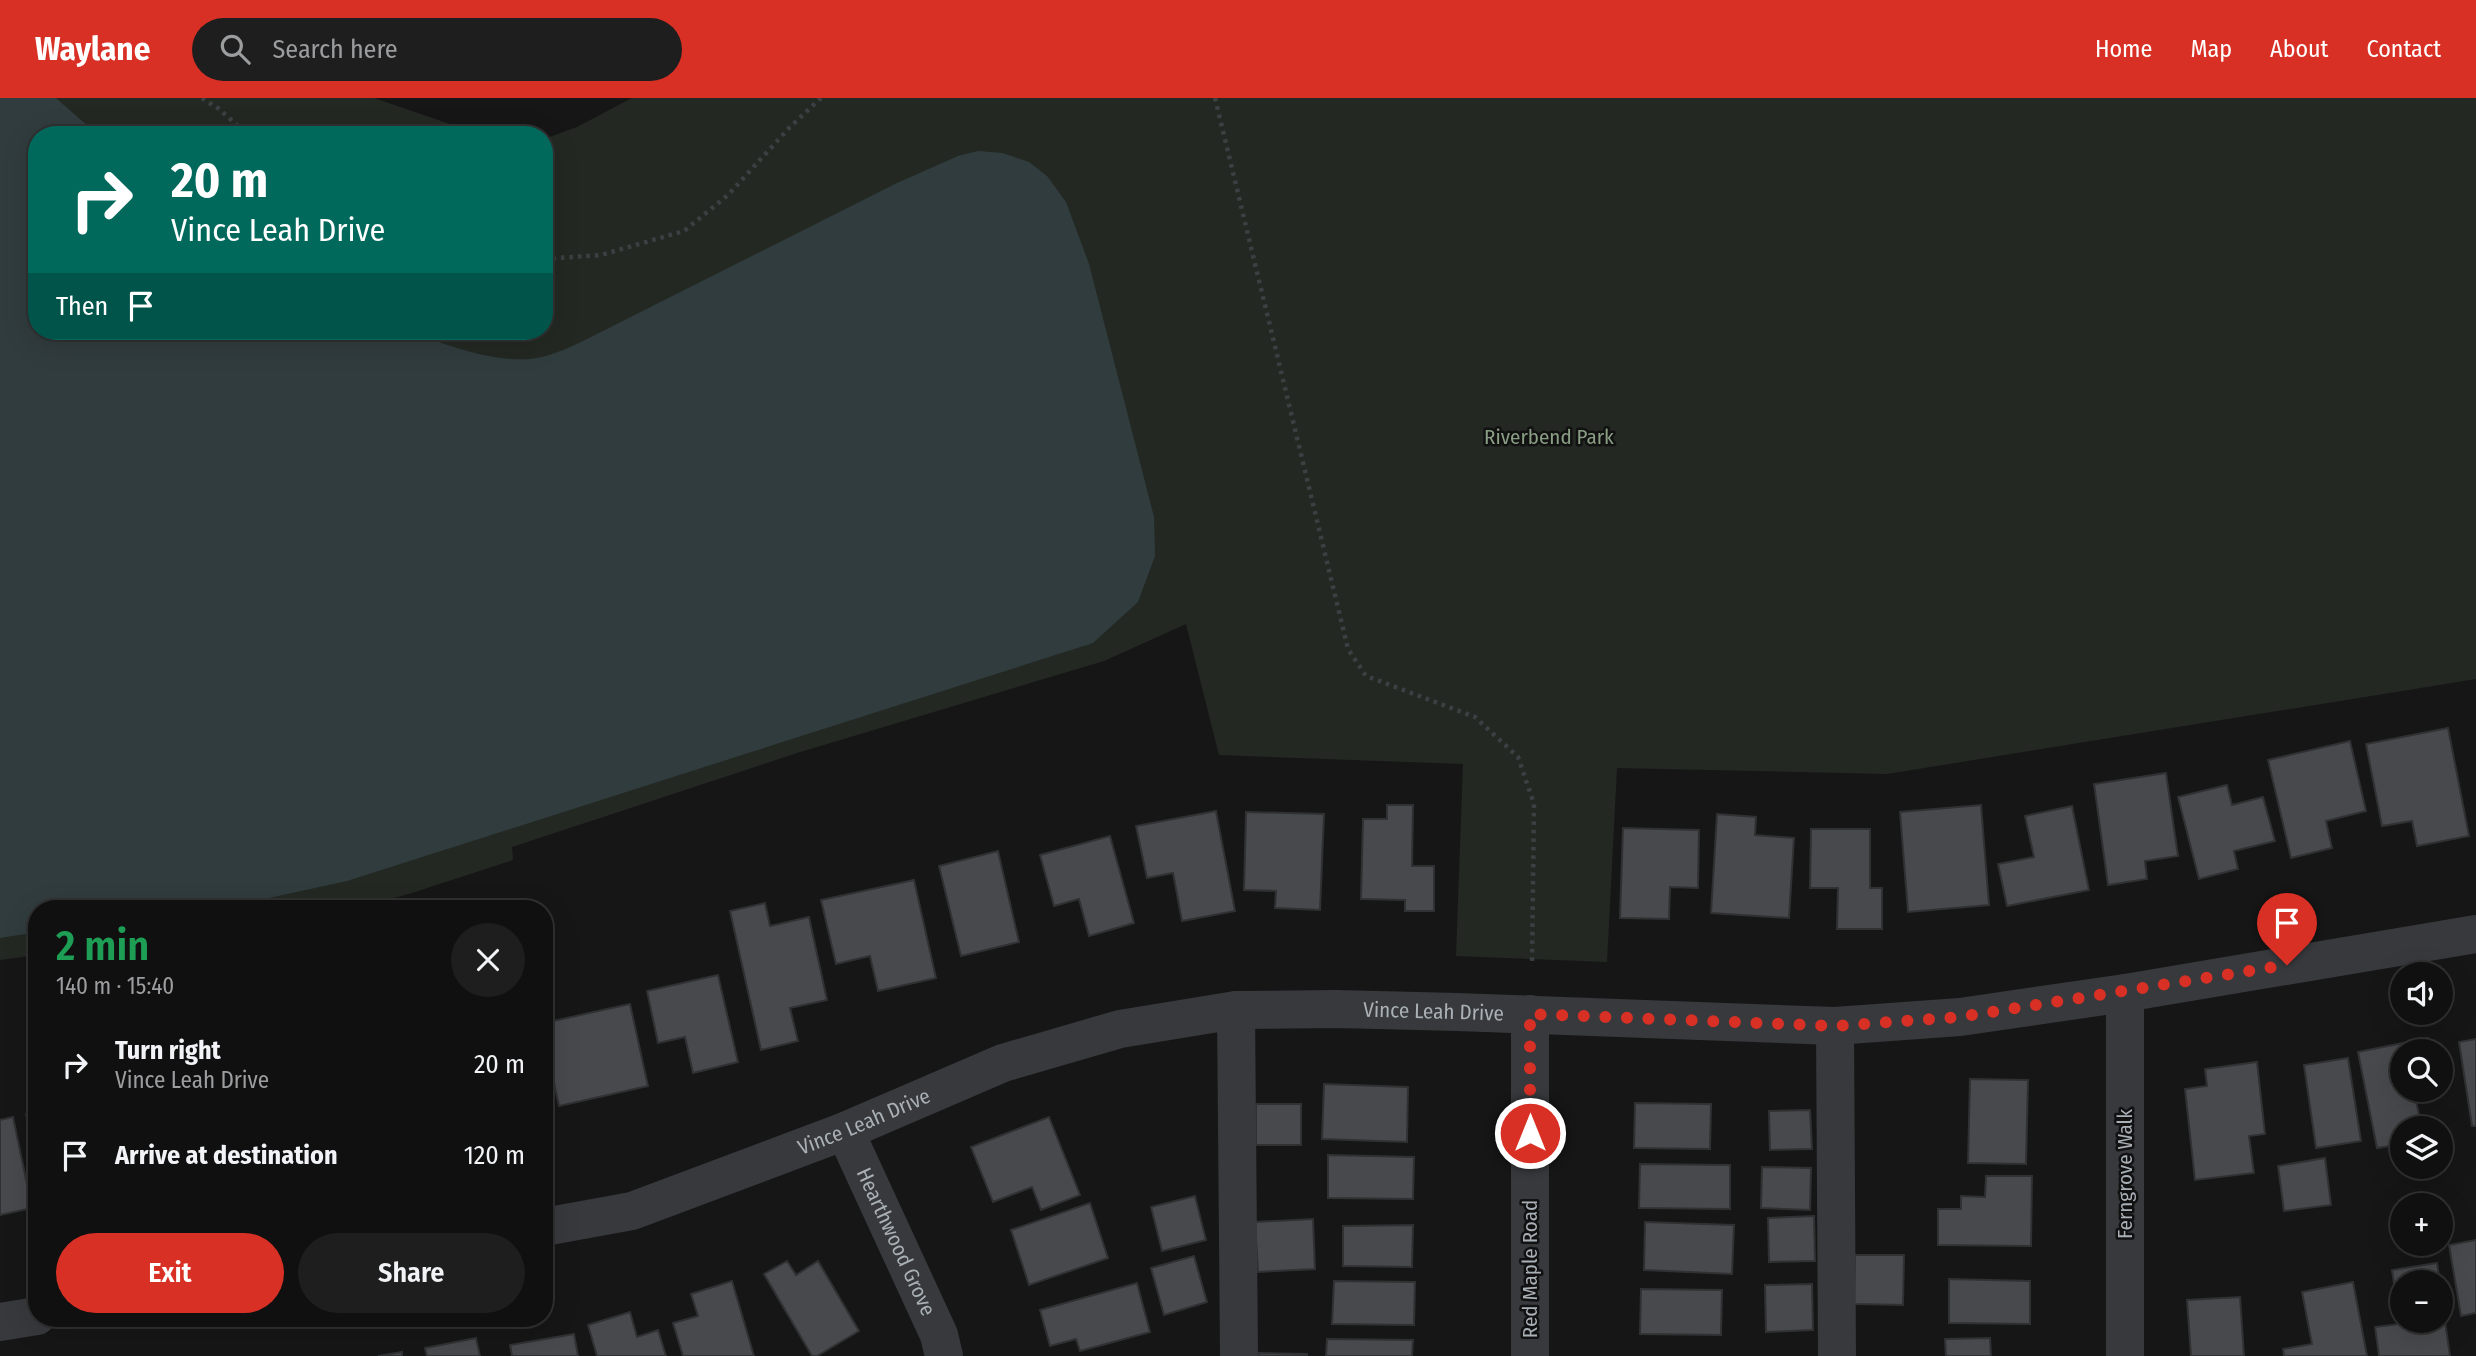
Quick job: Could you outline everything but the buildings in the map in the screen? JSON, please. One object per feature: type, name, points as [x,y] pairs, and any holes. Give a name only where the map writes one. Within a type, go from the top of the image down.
[{"type":"street","name":"Vince Leah Drive","points":[[553,1225],[632,1211],[845,1131],[1003,1063],[1120,1029],[1236,1010],[1336,1009],[1530,1014],[1835,1026],[1960,1017],[2125,993],[2476,934]]},
{"type":"street","name":"Ferngrove Walk","points":[[2125,993],[2125,1356]]},
{"type":"street","points":[[1236,1010],[1239,1356]]},
{"type":"street","name":"Red Maple Road","points":[[1530,1014],[1530,1356]]},
{"type":"street","points":[[1835,1026],[1837,1356]]},
{"type":"street","name":"Hearthwood Grove","points":[[845,1131],[939,1335],[944,1356]]},
{"type":"street","points":[[0,1322],[28,1317]]},
{"type":"path","points":[[202,98],[238,126]]},
{"type":"path","points":[[553,258],[601,255],[684,231],[728,195],[790,127],[821,98]]},
{"type":"path","points":[[1215,98],[1348,649],[1366,676],[1475,717],[1518,757],[1534,804],[1532,966]]},
{"type":"green space","name":"Riverbend Park","points":[[0,98],[374,98],[456,126],[28,126],[28,340],[553,340],[553,136],[577,127],[632,98],[2476,98],[2476,679],[1887,774],[1617,768],[1607,962],[1456,956],[1463,764],[1219,755],[1186,624],[1104,661],[797,753],[512,847],[513,860],[386,900],[28,900],[28,956],[0,960]]},
{"type":"shaded area","points":[[0,98],[56,98],[88,126],[28,126],[28,340],[434,340],[483,355],[530,359],[583,341],[897,183],[958,156],[978,151],[1002,153],[1029,162],[1047,176],[1066,202],[1089,264],[1154,517],[1155,556],[1138,602],[1093,643],[347,881],[255,900],[28,900],[28,933],[0,938]]},
{"type":"route","points":[[1530,1133],[1530,1014],[1835,1026],[1960,1017],[2125,993],[2287,965]]}]
